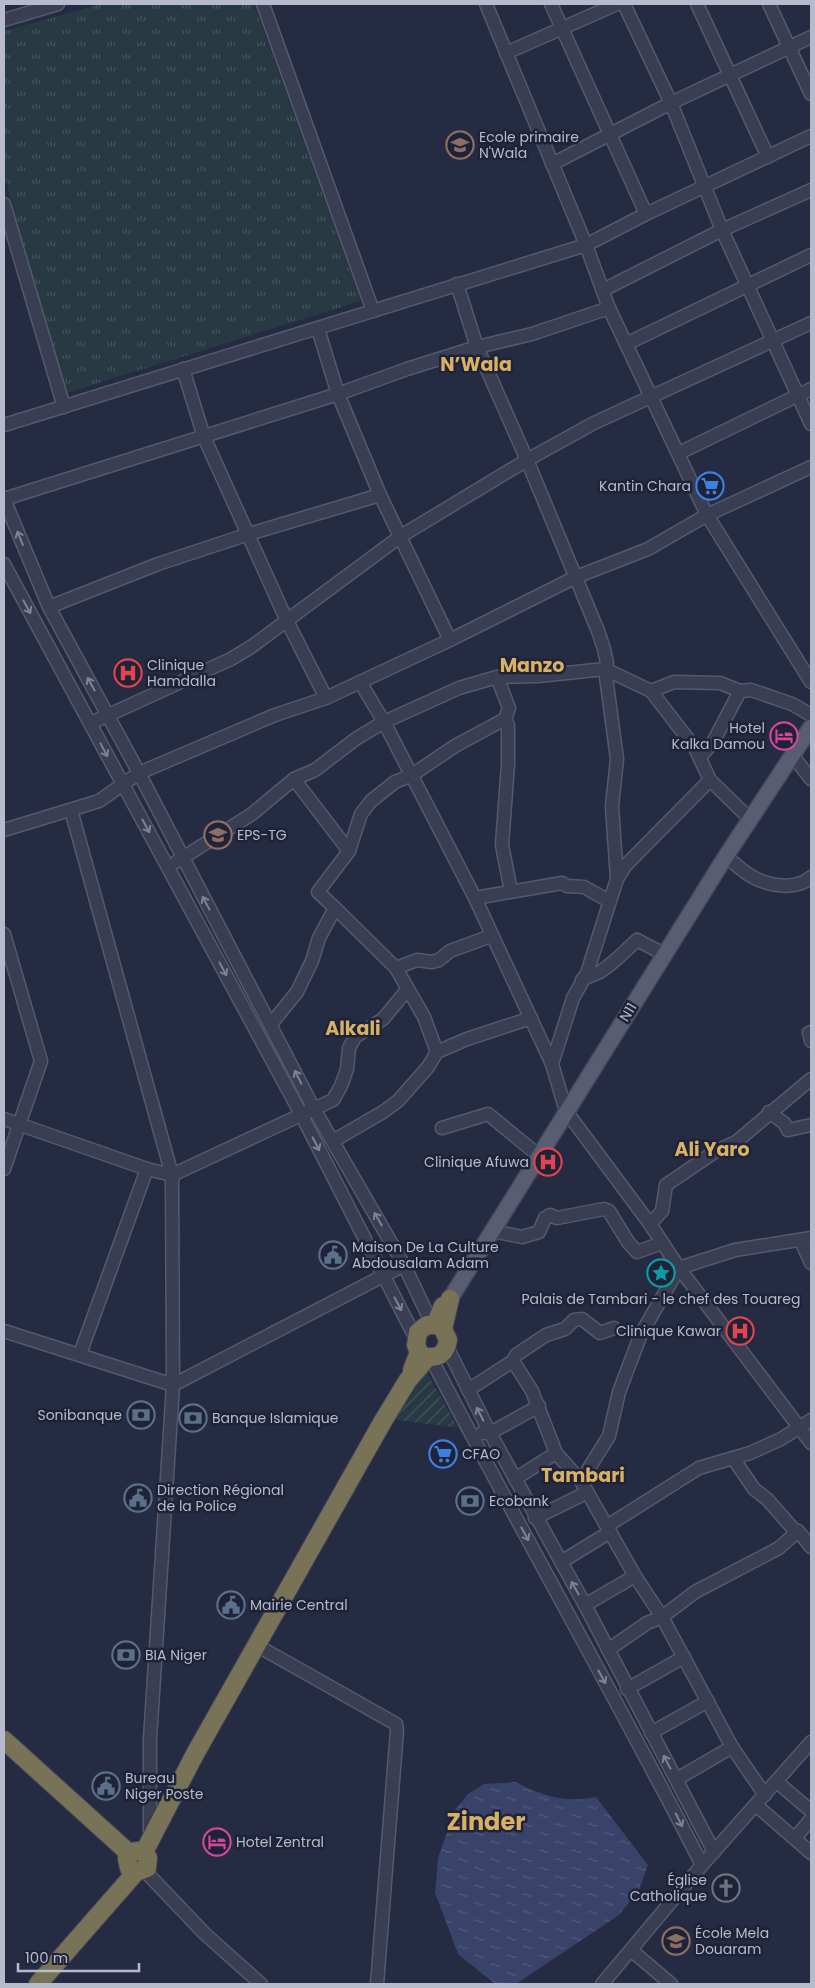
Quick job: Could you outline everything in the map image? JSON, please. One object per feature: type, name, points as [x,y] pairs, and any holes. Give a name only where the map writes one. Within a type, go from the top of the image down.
[{"type":"highway","points":[[437,1326],[450,1299]]},
{"type":"highway","points":[[423,1351],[441,1355],[447,1347],[448,1340],[437,1326]]},
{"type":"highway","points":[[38,1984],[137,1859],[256,1645],[408,1380],[423,1351],[422,1328],[437,1326]]},
{"type":"highway","points":[[4,1740],[137,1859]]},
{"type":"highway","points":[[4,1751],[137,1859]]},
{"type":"highway","points":[[28,1984],[137,1859]]},
{"type":"main road","name":"N11","points":[[450,1299],[664,954],[811,727]]},
{"type":"street","points":[[4,20],[20,9],[58,4]]},
{"type":"street","points":[[263,4],[373,311]]},
{"type":"street","points":[[486,4],[586,245],[609,308],[653,397],[707,515],[811,682]]},
{"type":"street","points":[[551,4],[646,214]]},
{"type":"street","points":[[506,53],[617,4]]},
{"type":"street","points":[[624,4],[671,103],[722,230],[811,424]]},
{"type":"street","points":[[697,4],[768,157]]},
{"type":"street","points":[[769,4],[811,94]]},
{"type":"street","points":[[552,164],[671,103],[811,37]]},
{"type":"street","points":[[4,425],[586,245],[646,214],[811,136]]},
{"type":"street","points":[[603,290],[722,230],[811,190]]},
{"type":"street","points":[[4,204],[64,407]]},
{"type":"street","points":[[626,344],[811,255]]},
{"type":"street","points":[[457,284],[477,347],[527,460],[604,649],[617,758],[612,806],[617,879]]},
{"type":"street","points":[[437,1326],[314,1109],[139,773],[49,607],[4,499],[204,437],[301,404],[338,394],[477,347],[532,334],[609,308]]},
{"type":"street","points":[[90,723],[231,659],[252,647],[401,536],[527,460],[594,423],[811,323]]},
{"type":"street","points":[[318,329],[338,394],[380,495],[450,640]]},
{"type":"street","points":[[183,369],[204,437],[287,621],[326,698]]},
{"type":"street","points":[[679,453],[811,389]]},
{"type":"street","points":[[4,830],[99,801],[139,773],[275,715],[326,698],[450,640],[576,577],[648,549],[707,515],[811,467]]},
{"type":"street","points":[[49,607],[158,564],[249,534],[380,495]]},
{"type":"street","points":[[4,564],[122,784],[169,867],[300,1114],[382,1275],[656,1775],[702,1866]]},
{"type":"street","points":[[169,867],[252,814],[294,779],[315,770],[357,738],[384,722],[459,688],[496,677],[538,676],[605,669],[651,691],[681,726],[700,757],[710,780],[750,819]]},
{"type":"street","points":[[436,1052],[424,1017],[396,968],[318,892],[349,851],[358,822],[366,806],[396,782],[412,775],[455,746],[505,719],[509,708],[496,677]]},
{"type":"street","points":[[360,682],[384,722],[475,898],[552,1064],[566,1110],[650,1224],[679,1268],[811,1443]]},
{"type":"street","points":[[651,691],[674,682],[720,683],[740,691],[751,690],[792,704],[811,715]]},
{"type":"street","points":[[700,757],[712,744],[740,691]]},
{"type":"street","points":[[505,719],[508,726],[508,764],[502,845],[511,891]]},
{"type":"street","points":[[792,754],[811,778]]},
{"type":"street","points":[[294,779],[349,851]]},
{"type":"street","points":[[552,1064],[573,998],[587,973],[617,879],[625,866],[710,780]]},
{"type":"street","points":[[71,810],[172,1175],[173,1385],[150,1739],[137,1859],[205,1934],[261,1984]]},
{"type":"street","points":[[726,856],[751,876],[774,884],[798,885],[811,877]]},
{"type":"street","points":[[475,898],[562,882],[567,886],[584,886],[609,901]]},
{"type":"street","points":[[271,1024],[297,992],[312,961],[319,938],[335,908]]},
{"type":"street","points":[[4,934],[41,1060],[4,1169]]},
{"type":"street","points":[[396,968],[416,960],[432,962],[439,960],[450,951],[491,936]]},
{"type":"street","points":[[582,980],[590,974],[598,973],[637,940],[664,954]]},
{"type":"street","points":[[4,1119],[148,1169],[172,1175],[314,1109],[336,1096],[347,1069],[349,1048],[355,1037],[383,1019],[391,1006],[407,990]]},
{"type":"street","points":[[333,1141],[383,1112],[398,1101],[428,1067],[436,1052],[467,1039],[532,1018]]},
{"type":"street","points":[[811,1032],[809,1033],[811,1041]]},
{"type":"street","points":[[650,1224],[662,1211],[666,1185],[716,1152],[736,1142],[810,1079]]},
{"type":"street","points":[[769,1112],[784,1123],[788,1130],[811,1124]]},
{"type":"street","points":[[442,1128],[488,1114],[538,1155]]},
{"type":"street","points":[[80,1354],[148,1169]]},
{"type":"street","points":[[493,1231],[514,1236],[528,1236],[539,1232],[544,1218],[550,1215],[557,1218],[604,1208],[609,1212],[628,1242],[637,1252],[662,1243]]},
{"type":"street","points":[[582,1481],[609,1436],[619,1392],[641,1334],[679,1268],[735,1250],[806,1240],[811,1263]]},
{"type":"street","points":[[4,1331],[173,1385],[404,1265]]},
{"type":"street","points":[[468,1390],[513,1361],[516,1355],[546,1335],[565,1329],[574,1320],[582,1318],[600,1333],[614,1328]]},
{"type":"street","points":[[447,1347],[490,1434],[585,1605],[627,1689],[677,1779],[714,1852]]},
{"type":"street","points":[[513,1361],[526,1379],[539,1406],[556,1453],[582,1481],[586,1493],[635,1576],[662,1617],[732,1746],[765,1795]]},
{"type":"street","points":[[469,1432],[490,1434],[539,1406]]},
{"type":"street","points":[[561,1562],[699,1468],[764,1447],[811,1420]]},
{"type":"street","points":[[515,1479],[556,1453]]},
{"type":"street","points":[[734,1458],[754,1489],[767,1499],[811,1547]]},
{"type":"street","points":[[535,1518],[586,1493]]},
{"type":"street","points":[[608,1650],[647,1623],[662,1617],[696,1592],[779,1548],[798,1531]]},
{"type":"street","points":[[585,1605],[635,1576]]},
{"type":"street","points":[[256,1645],[396,1724],[377,1984]]},
{"type":"street","points":[[627,1689],[684,1657]]},
{"type":"street","points":[[652,1733],[708,1701]]},
{"type":"street","points":[[602,1984],[714,1852],[811,1742]]},
{"type":"street","points":[[677,1779],[732,1746]]},
{"type":"street","points":[[777,1782],[811,1811]]},
{"type":"street","points":[[756,1805],[811,1853]]},
{"type":"street","points":[[795,1838],[811,1819]]},
{"type":"street","points":[[631,1950],[671,1984]]},
{"type":"green space","points":[[101,4],[254,4],[361,301],[66,393],[4,174],[4,31]]},
{"type":"green space","points":[[424,1367],[458,1428],[391,1419]]},
{"type":"water","points":[[516,1782],[536,1792],[565,1799],[596,1797],[648,1865],[639,1890],[619,1915],[516,1984],[495,1984],[458,1954],[435,1893],[438,1858],[455,1810],[468,1794],[484,1784]]},
{"type":"place","name":"Ecole primaire N'Wala","points":[[460,145]]},
{"type":"place","name":"Kantin Chara","points":[[710,486]]},
{"type":"place","name":"Clinique Hamdalla","points":[[128,673]]},
{"type":"place","name":"Hotel Kalka Damou","points":[[784,736]]},
{"type":"place","name":"EPS-TG","points":[[218,835]]},
{"type":"place","name":"Clinique Afuwa","points":[[548,1162]]},
{"type":"place","name":"Maison De La Culture Abdousalam Adam","points":[[333,1255]]},
{"type":"place","name":"Palais de Tambari - le chef des Touareg","points":[[661,1273]]},
{"type":"place","name":"Clinique Kawar","points":[[740,1331]]},
{"type":"place","name":"Sonibanque","points":[[141,1415]]},
{"type":"place","name":"Banque Islamique","points":[[193,1418]]},
{"type":"place","name":"CFAO","points":[[443,1454]]},
{"type":"place","name":"Direction Régional de la Police","points":[[138,1498]]},
{"type":"place","name":"Ecobank","points":[[470,1501]]},
{"type":"place","name":"Mairie Central","points":[[231,1605]]},
{"type":"place","name":"BIA Niger","points":[[126,1655]]},
{"type":"place","name":"Bureau Niger Poste","points":[[106,1786]]},
{"type":"place","name":"Hotel Zentral","points":[[217,1842]]},
{"type":"place","name":"Église Catholique","points":[[726,1888]]},
{"type":"place","name":"École Mela Douaram","points":[[676,1941]]},
{"type":"district","name":"N’Wala","points":[[476,364]]},
{"type":"district","name":"Manzo","points":[[532,665]]},
{"type":"district","name":"Alkali","points":[[353,1028]]},
{"type":"district","name":"Ali Yaro","points":[[712,1149]]},
{"type":"district","name":"Tambari","points":[[583,1475]]},
{"type":"district","name":"Zinder","points":[[486,1822]]}]
